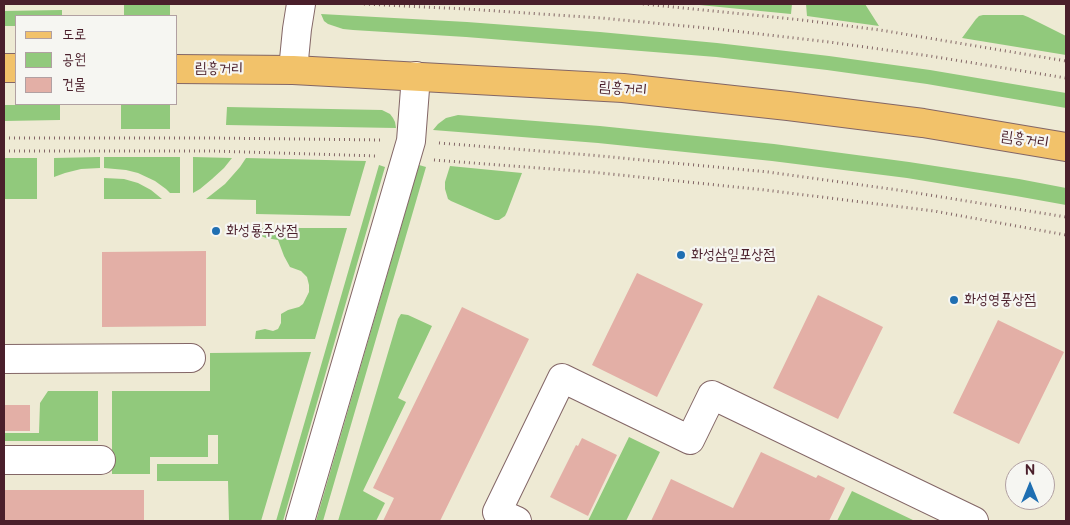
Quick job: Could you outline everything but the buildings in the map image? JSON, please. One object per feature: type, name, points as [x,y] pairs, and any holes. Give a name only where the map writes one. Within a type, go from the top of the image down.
[{"type":"main road","name":"림흥거리","points":[[178,69],[293,70],[623,88],[923,123],[1066,147]]},
{"type":"street","points":[[293,70],[301,4]]},
{"type":"street","points":[[300,521],[408,149],[416,76]]},
{"type":"street","points":[[4,359],[191,358]]},
{"type":"street","points":[[517,521],[496,512],[562,378],[690,440],[712,395],[974,521]]},
{"type":"street","points":[[4,460],[101,460]]},
{"type":"path","points":[[364,4],[600,18],[717,29],[856,45],[1066,78]]},
{"type":"path","points":[[643,4],[802,20],[1066,61]]},
{"type":"path","points":[[4,138],[211,138],[408,149],[590,155],[768,172],[898,190],[1066,217]]},
{"type":"path","points":[[4,151],[408,149],[934,211],[1066,235]]},
{"type":"green space","points":[[170,4],[170,15],[124,15],[124,5]]},
{"type":"green space","points":[[689,4],[792,4],[791,14]]},
{"type":"green space","points":[[806,4],[865,4],[879,26],[807,16]]},
{"type":"green space","points":[[62,10],[62,15],[15,15],[15,26],[4,26],[4,11]]},
{"type":"green space","points":[[321,14],[600,32],[829,56],[930,70],[1066,93],[1066,108],[927,84],[716,57],[343,29],[328,24],[324,21]]},
{"type":"green space","points":[[983,15],[1023,15],[1028,17],[1066,36],[1066,55],[962,38],[976,19]]},
{"type":"green space","points":[[4,105],[60,105],[60,120],[4,121]]},
{"type":"green space","points":[[121,105],[170,105],[170,129],[121,129]]},
{"type":"green space","points":[[227,107],[382,110],[390,114],[396,128],[226,125]]},
{"type":"green space","points":[[458,115],[600,126],[774,144],[909,162],[1066,188],[1066,205],[907,178],[772,161],[598,143],[433,130],[446,118]]},
{"type":"green space","points":[[100,157],[100,168],[81,169],[54,177],[54,158]]},
{"type":"green space","points":[[104,157],[180,157],[180,193],[170,193],[155,181],[138,173],[104,168]]},
{"type":"green space","points":[[193,157],[232,158],[212,179],[193,193]]},
{"type":"green space","points":[[4,158],[37,158],[37,199],[4,199]]},
{"type":"green space","points":[[246,158],[366,161],[350,216],[256,214],[256,200],[206,199],[225,184]]},
{"type":"green space","points":[[379,165],[385,167],[283,521],[276,521]]},
{"type":"green space","points":[[419,165],[426,167],[323,521],[316,521]]},
{"type":"green space","points":[[450,166],[522,173],[505,216],[495,220],[448,199],[445,182]]},
{"type":"green space","points":[[104,178],[124,179],[138,183],[162,199],[104,199]]},
{"type":"green space","points":[[256,228],[347,228],[315,339],[255,339],[256,331],[265,329],[273,331],[278,329],[281,323],[281,314],[303,304],[309,292],[307,277],[301,271],[290,267],[278,240],[256,234]]},
{"type":"green space","points":[[401,314],[408,315],[432,326],[398,398],[406,402],[363,491],[385,503],[376,521],[338,521],[398,319]]},
{"type":"green space","points":[[311,352],[261,521],[229,521],[228,481],[157,481],[157,464],[218,464],[218,435],[208,435],[208,457],[150,457],[150,474],[112,474],[112,391],[210,391],[210,353]]},
{"type":"green space","points":[[48,391],[98,391],[98,441],[4,441],[4,433],[39,433],[40,403]]},
{"type":"green space","points":[[629,437],[660,452],[626,521],[588,521]]},
{"type":"green space","points":[[852,491],[915,521],[837,521]]},
{"type":"place","name":"화성룡주상점","points":[[216,231]]},
{"type":"place","name":"화성삼일포상점","points":[[681,255]]},
{"type":"place","name":"화성영풍상점","points":[[954,300]]}]
